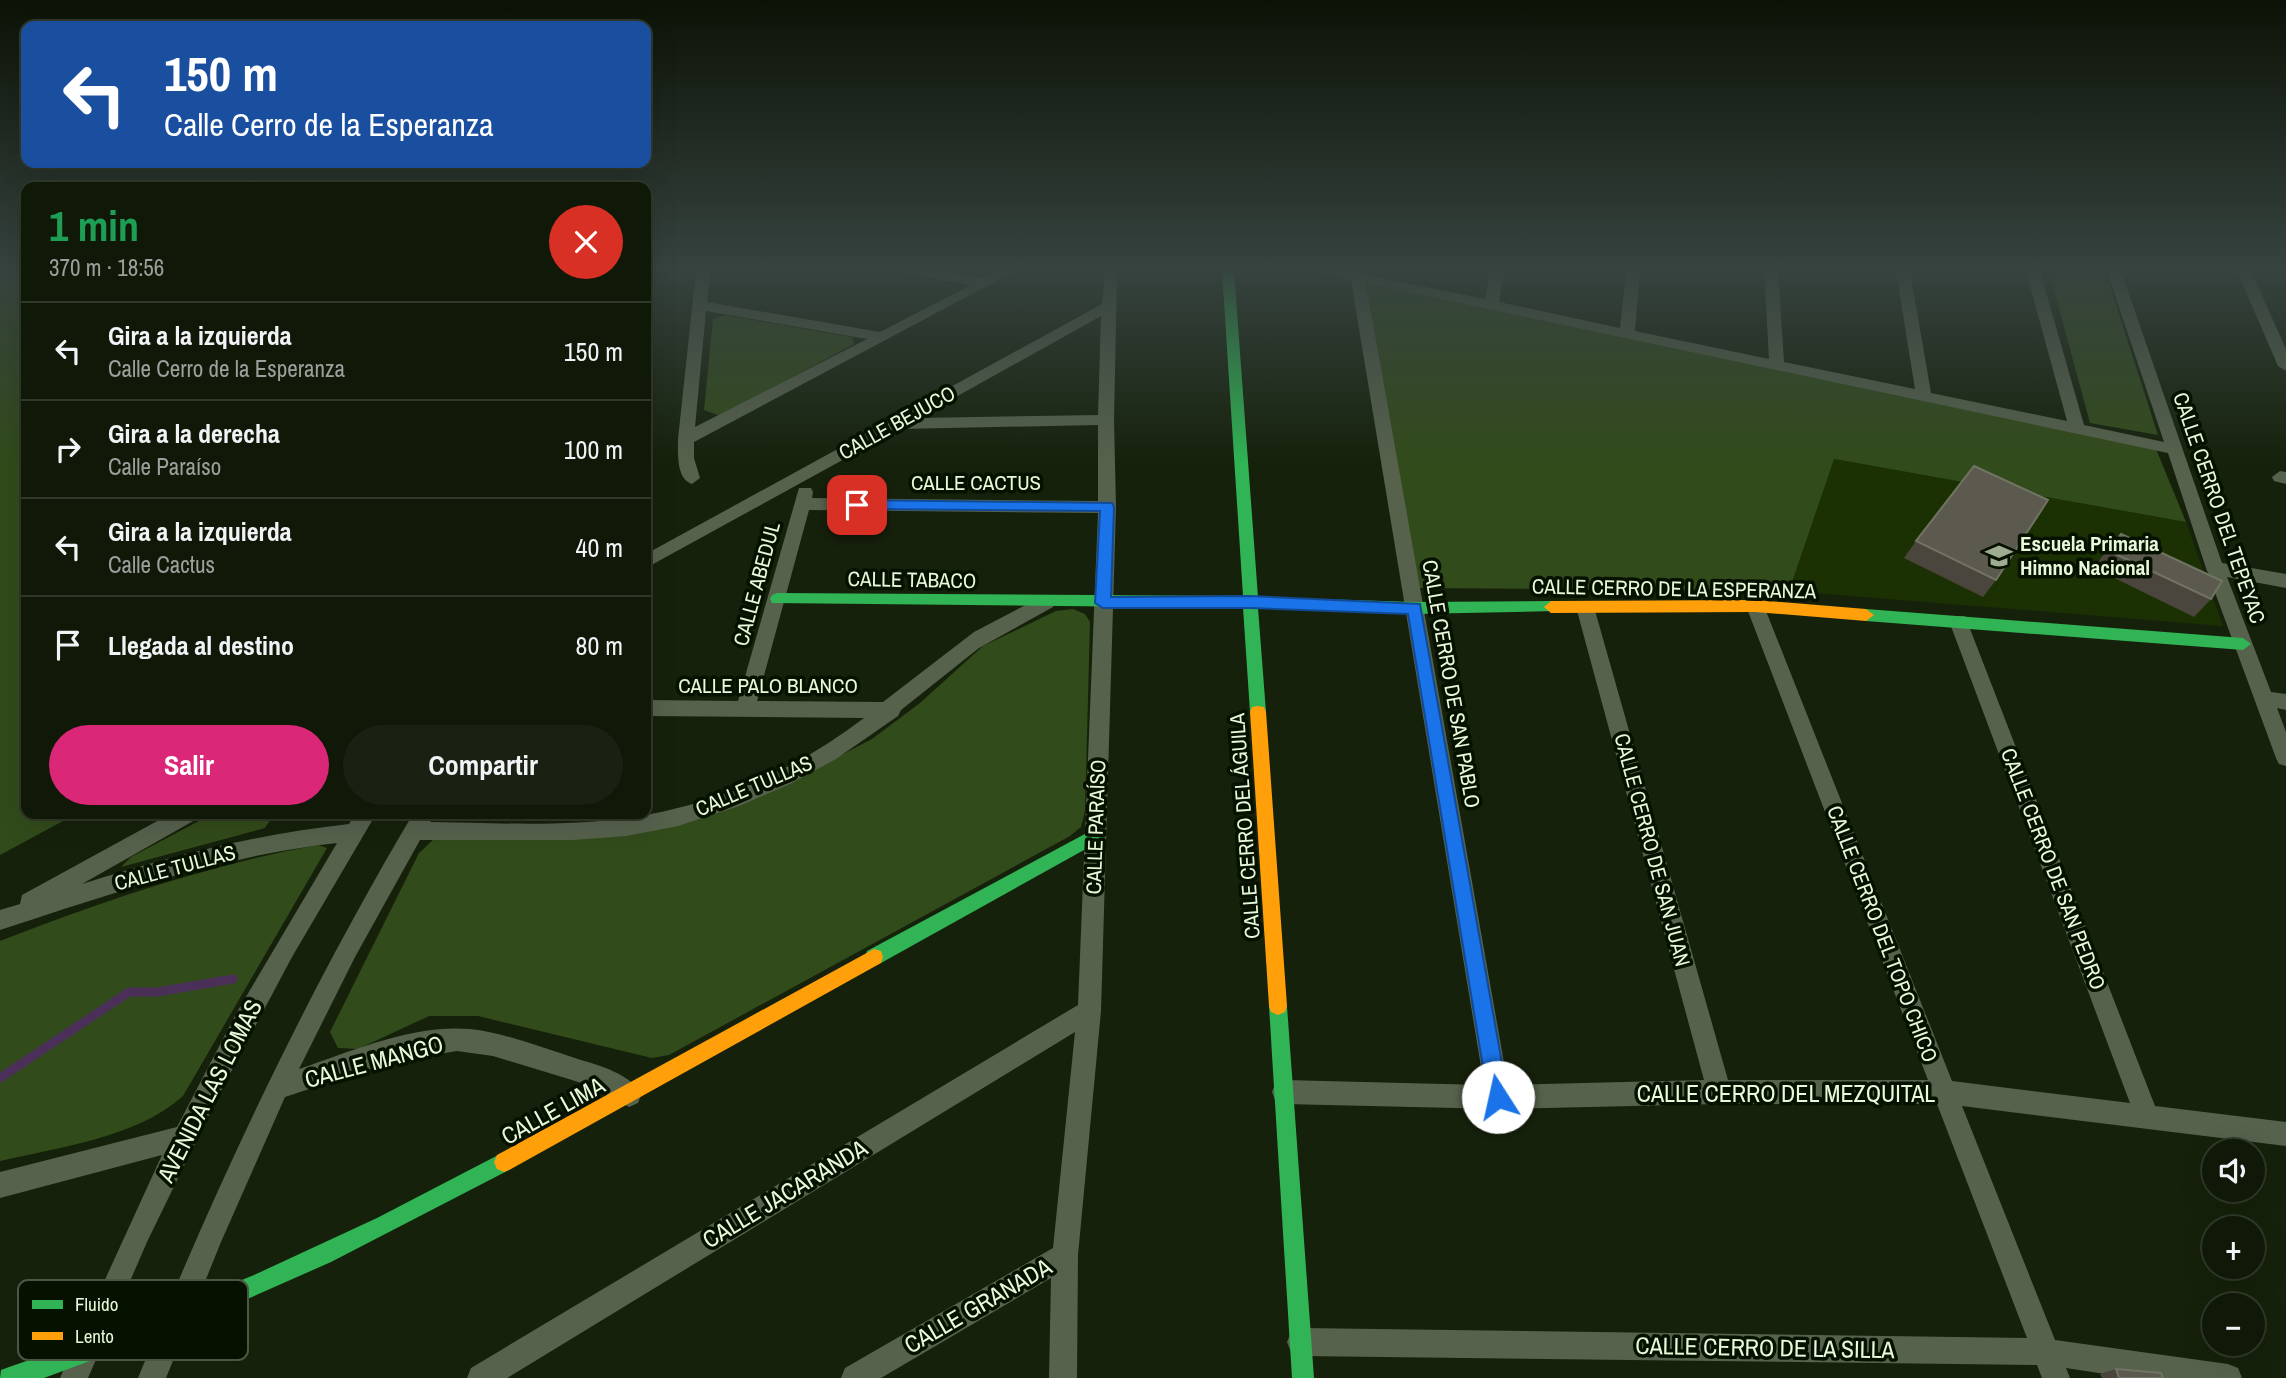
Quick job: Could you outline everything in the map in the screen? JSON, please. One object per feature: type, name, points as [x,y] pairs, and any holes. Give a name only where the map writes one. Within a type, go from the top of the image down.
[{"type":"street","points":[[692,478],[686,439],[697,335]]},
{"type":"street","points":[[874,335],[884,337]]},
{"type":"street","points":[[686,439],[887,335]]},
{"type":"street","name":"CALLE BEJUCO","points":[[651,559],[1056,335]]},
{"type":"street","name":"CALLE PARAÍSO","points":[[1063,1378],[1065,1255],[1089,1011],[1107,507],[1106,420],[1110,335]]},
{"type":"street","name":"CALLE CERRO DEL ÁGUILA","points":[[1232,335],[1303,1378]]},
{"type":"street","name":"CALLE CERRO DE SAN PABLO","points":[[1369,335],[1498,1097]]},
{"type":"street","points":[[1639,335],[2173,449]]},
{"type":"street","points":[[1775,335],[1777,365]]},
{"type":"street","points":[[1914,335],[1924,396]]},
{"type":"street","points":[[2051,335],[2077,429]]},
{"type":"street","name":"CALLE CERRO DEL TEPEYAC","points":[[2135,335],[2215,568],[2286,758]]},
{"type":"street","points":[[2272,335],[2286,366]]},
{"type":"street","points":[[895,424],[1106,420]]},
{"type":"street","name":"CALLE ABEDUL","points":[[746,707],[811,472]]},
{"type":"street","name":"CALLE CACTUS","points":[[802,504],[1107,507]]},
{"type":"street","points":[[2215,568],[2286,581]]},
{"type":"street","name":"CALLE TABACO","points":[[777,600],[1103,603]]},
{"type":"street","name":"CALLE TULLAS","points":[[419,822],[569,831],[624,827],[667,820],[721,803],[785,776],[827,754],[891,710],[975,641],[1047,602]]},
{"type":"street","name":"CALLE CERRO DE LA ESPERANZA","points":[[1103,603],[1250,602],[1415,608],[1755,606],[2243,644]]},
{"type":"street","name":"CALLE CERRO DEL TOPO CHICO","points":[[1755,606],[2056,1378]]},
{"type":"street","name":"CALLE CERRO DE SAN JUAN","points":[[1585,607],[1720,1092]]},
{"type":"street","name":"CALLE CERRO DE SAN PEDRO","points":[[1958,621],[2147,1116]]},
{"type":"street","points":[[2263,698],[2286,702]]},
{"type":"street","name":"CALLE PALO BLANCO","points":[[651,708],[891,710]]},
{"type":"street","points":[[0,919],[179,819]]},
{"type":"street","points":[[193,1280],[277,1088],[356,932],[419,822]]},
{"type":"street","name":"CALLE TULLAS","points":[[0,919],[237,851],[360,823]]},
{"type":"street","name":"AVENIDA LAS LOMAS","points":[[118,1280],[182,1138],[272,971],[360,823]]},
{"type":"street","name":"CALLE LIMA","points":[[248,1290],[421,1208],[1096,835]]},
{"type":"street","name":"CALLE JACARANDA","points":[[481,1378],[1089,1011]]},
{"type":"street","name":"CALLE MANGO","points":[[277,1088],[413,1046],[460,1040],[525,1054],[606,1080],[629,1095]]},
{"type":"street","name":"CALLE CERRO DEL MEZQUITAL","points":[[1284,1092],[1498,1097],[1720,1092],[1944,1092],[2286,1134]]},
{"type":"street","points":[[0,1185],[182,1138]]},
{"type":"street","name":"CALLE GRANADA","points":[[855,1378],[1065,1255]]},
{"type":"street","name":"CALLE CERRO DE LA SILLA","points":[[1301,1342],[2046,1352],[2228,1378]]},
{"type":"street","name":"CALLE LIMA","points":[[9,1378],[68,1360]]},
{"type":"street","name":"AVENIDA LAS LOMAS","points":[[74,1378],[82,1360]]},
{"type":"street","points":[[152,1378],[159,1360]]},
{"type":"shaded area","points":[[0,335],[21,335],[21,819],[67,819],[0,855]]},
{"type":"shaded area","points":[[711,335],[852,337],[854,344],[720,416],[704,410]]},
{"type":"shaded area","points":[[1375,335],[1625,335],[2156,449],[2186,522],[1834,459],[1789,591],[1418,588]]},
{"type":"shaded area","points":[[2066,335],[2126,335],[2158,435],[2090,423]]},
{"type":"shaded area","name":"Escuela Primaria Himno Nacional","points":[[1833,459],[2186,522],[2223,626],[1789,591]]},
{"type":"shaded area","points":[[1073,609],[1085,614],[1090,622],[1085,811],[1081,827],[1070,836],[669,1055],[652,1058],[478,1016],[429,1016],[358,1049],[338,1048],[330,1032],[419,853],[435,838],[598,834],[782,786],[872,739],[920,703],[983,646],[1056,611]]},
{"type":"shaded area","points":[[203,819],[271,819],[265,828],[121,867],[131,857]]},
{"type":"shaded area","points":[[318,845],[327,848],[183,1096],[143,1122],[120,1131],[0,1161],[0,941],[157,885],[277,853]]},
{"type":"building","points":[[1974,466],[2048,500],[1996,580],[1916,541]]},
{"type":"building","points":[[2121,534],[2222,581],[2211,599],[2109,551]]},
{"type":"building","points":[[2116,1369],[2161,1373],[2163,1378],[2119,1378]]},
{"type":"waterway","points":[[0,1078],[129,992],[157,992],[233,979]]},
{"type":"traffic: fast","points":[[1232,335],[1258,712]]},
{"type":"traffic: fast","points":[[777,599],[1250,602],[1415,608],[1551,607]]},
{"type":"traffic: fast","points":[[1866,615],[2243,644]]},
{"type":"traffic: fast","points":[[874,957],[1096,835]]},
{"type":"traffic: fast","points":[[1278,1006],[1303,1378]]},
{"type":"traffic: fast","points":[[248,1289],[324,1255],[504,1162]]},
{"type":"traffic: fast","points":[[9,1378],[64,1360]]},
{"type":"traffic: slow","points":[[1551,607],[1755,606],[1866,615]]},
{"type":"traffic: slow","points":[[1258,712],[1278,1006]]},
{"type":"traffic: slow","points":[[504,1162],[874,957]]},
{"type":"place","name":"Escuela Primaria Himno Nacional","points":[[1999,556]]},
{"type":"route","points":[[857,505],[1107,507],[1103,603],[1250,602],[1415,608],[1498,1097]]}]
